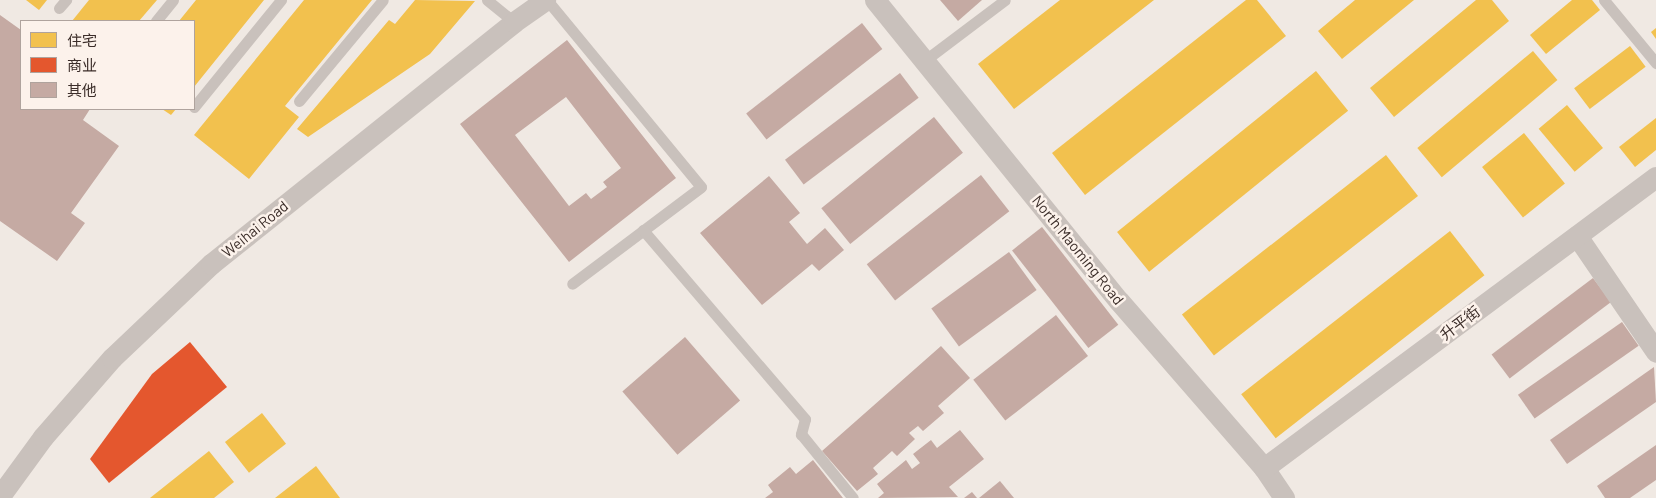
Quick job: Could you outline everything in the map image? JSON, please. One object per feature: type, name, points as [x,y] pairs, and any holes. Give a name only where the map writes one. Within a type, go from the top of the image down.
[{"type":"street","name":"Weihai Road","points":[[0,496],[43,437],[112,358],[211,264],[514,22],[546,0]]},
{"type":"street","name":"North Maoming Road","points":[[875,0],[1119,301],[1264,468],[1284,498]]},
{"type":"street","name":"升平街","points":[[1264,468],[1656,177]]},
{"type":"street","points":[[1577,236],[1656,352]]},
{"type":"lane","points":[[157,20],[173,0]]},
{"type":"lane","points":[[195,105],[281,0]]},
{"type":"lane","points":[[299,101],[383,0]]},
{"type":"lane","points":[[487,0],[514,22]]},
{"type":"lane","points":[[546,0],[701,187],[572,284]]},
{"type":"lane","points":[[924,61],[1005,0]]},
{"type":"lane","points":[[1604,0],[1656,64]]},
{"type":"lane","points":[[643,230],[806,419],[800,434],[854,498]]},
{"type":"building: 住宅","points":[[26,0],[47,0],[39,10]]},
{"type":"building: 住宅","points":[[89,0],[157,0],[140,20],[73,20]]},
{"type":"building: 住宅","points":[[196,0],[264,0],[195,86],[195,20],[180,20]]},
{"type":"building: 住宅","points":[[304,0],[372,0],[285,106],[299,117],[249,179],[194,135]]},
{"type":"building: 住宅","points":[[415,0],[475,1],[430,54],[308,137],[297,129],[389,20],[395,24]]},
{"type":"building: 住宅","points":[[1060,0],[1154,0],[1014,109],[978,64]]},
{"type":"building: 住宅","points":[[1246,0],[1257,0],[1286,36],[1085,195],[1052,153]]},
{"type":"building: 住宅","points":[[1355,0],[1414,0],[1342,59],[1318,31]]},
{"type":"building: 住宅","points":[[1476,0],[1492,0],[1509,21],[1394,117],[1370,88]]},
{"type":"building: 住宅","points":[[1572,0],[1592,0],[1600,10],[1546,54],[1530,35]]},
{"type":"building: 住宅","points":[[1656,28],[1656,39],[1651,32]]},
{"type":"building: 住宅","points":[[1630,46],[1646,67],[1590,109],[1574,88]]},
{"type":"building: 住宅","points":[[1533,51],[1557,80],[1442,177],[1417,148]]},
{"type":"building: 住宅","points":[[1316,71],[1348,111],[1149,272],[1117,232]]},
{"type":"building: 住宅","points":[[1567,105],[1603,148],[1575,172],[1539,129]]},
{"type":"building: 住宅","points":[[164,110],[175,110],[171,115]]},
{"type":"building: 住宅","points":[[1656,118],[1656,150],[1635,167],[1619,147]]},
{"type":"building: 住宅","points":[[1524,133],[1565,184],[1523,217],[1482,167]]},
{"type":"building: 住宅","points":[[1386,155],[1418,196],[1214,355],[1182,314]]},
{"type":"building: 住宅","points":[[1450,231],[1484,275],[1276,438],[1241,394]]},
{"type":"building: 住宅","points":[[262,413],[286,444],[249,473],[225,442]]},
{"type":"building: 住宅","points":[[209,451],[234,482],[214,498],[150,498]]},
{"type":"building: 住宅","points":[[316,466],[340,498],[275,498]]},
{"type":"building: 商业","points":[[190,342],[227,387],[109,483],[90,459],[152,374]]},
{"type":"building: 其他","points":[[940,0],[982,0],[958,21]]},
{"type":"building: 其他","points":[[0,15],[20,29],[20,110],[89,110],[83,120],[119,146],[71,213],[85,223],[57,261],[0,221]]},
{"type":"building: 其他","points":[[862,23],[882,49],[766,140],[746,114]]},
{"type":"building: 其他","points":[[567,40],[676,178],[569,262],[460,124]],"holes":[[[566,97],[621,168],[603,182],[607,187],[591,199],[586,193],[569,206],[515,135]]]},
{"type":"building: 其他","points":[[900,73],[919,98],[804,184],[785,160]]},
{"type":"building: 其他","points":[[934,117],[963,153],[850,244],[821,208]]},
{"type":"building: 其他","points":[[981,175],[1009,211],[895,301],[867,264]]},
{"type":"building: 其他","points":[[769,176],[800,213],[789,222],[807,244],[825,228],[844,250],[819,271],[812,264],[762,305],[700,233]]},
{"type":"building: 其他","points":[[1042,227],[1118,325],[1088,348],[1012,250]]},
{"type":"building: 其他","points":[[1009,252],[1037,290],[959,346],[931,308]]},
{"type":"building: 其他","points":[[1593,278],[1611,302],[1510,378],[1492,354]]},
{"type":"building: 其他","points":[[1056,315],[1088,356],[1005,421],[973,380]]},
{"type":"building: 其他","points":[[1622,322],[1639,346],[1535,419],[1518,395]]},
{"type":"building: 其他","points":[[685,337],[740,400],[677,455],[622,391]]},
{"type":"building: 其他","points":[[941,346],[970,378],[938,406],[944,413],[923,431],[918,426],[909,433],[915,439],[897,456],[892,451],[873,468],[878,474],[857,491],[822,451]]},
{"type":"building: 其他","points":[[1654,367],[1656,402],[1567,464],[1550,440]]},
{"type":"building: 其他","points":[[960,430],[984,459],[949,487],[958,497],[878,498],[884,493],[877,484],[906,460],[912,469],[920,463],[913,454],[931,440],[937,448]]},
{"type":"building: 其他","points":[[1656,445],[1656,480],[1630,498],[1605,498],[1597,486]]},
{"type":"building: 其他","points":[[813,460],[843,498],[765,498],[773,492],[768,485],[790,467],[796,474]]},
{"type":"building: 其他","points":[[1000,481],[1014,498],[979,498]]},
{"type":"building: 其他","points":[[972,492],[977,498],[964,498]]}]
